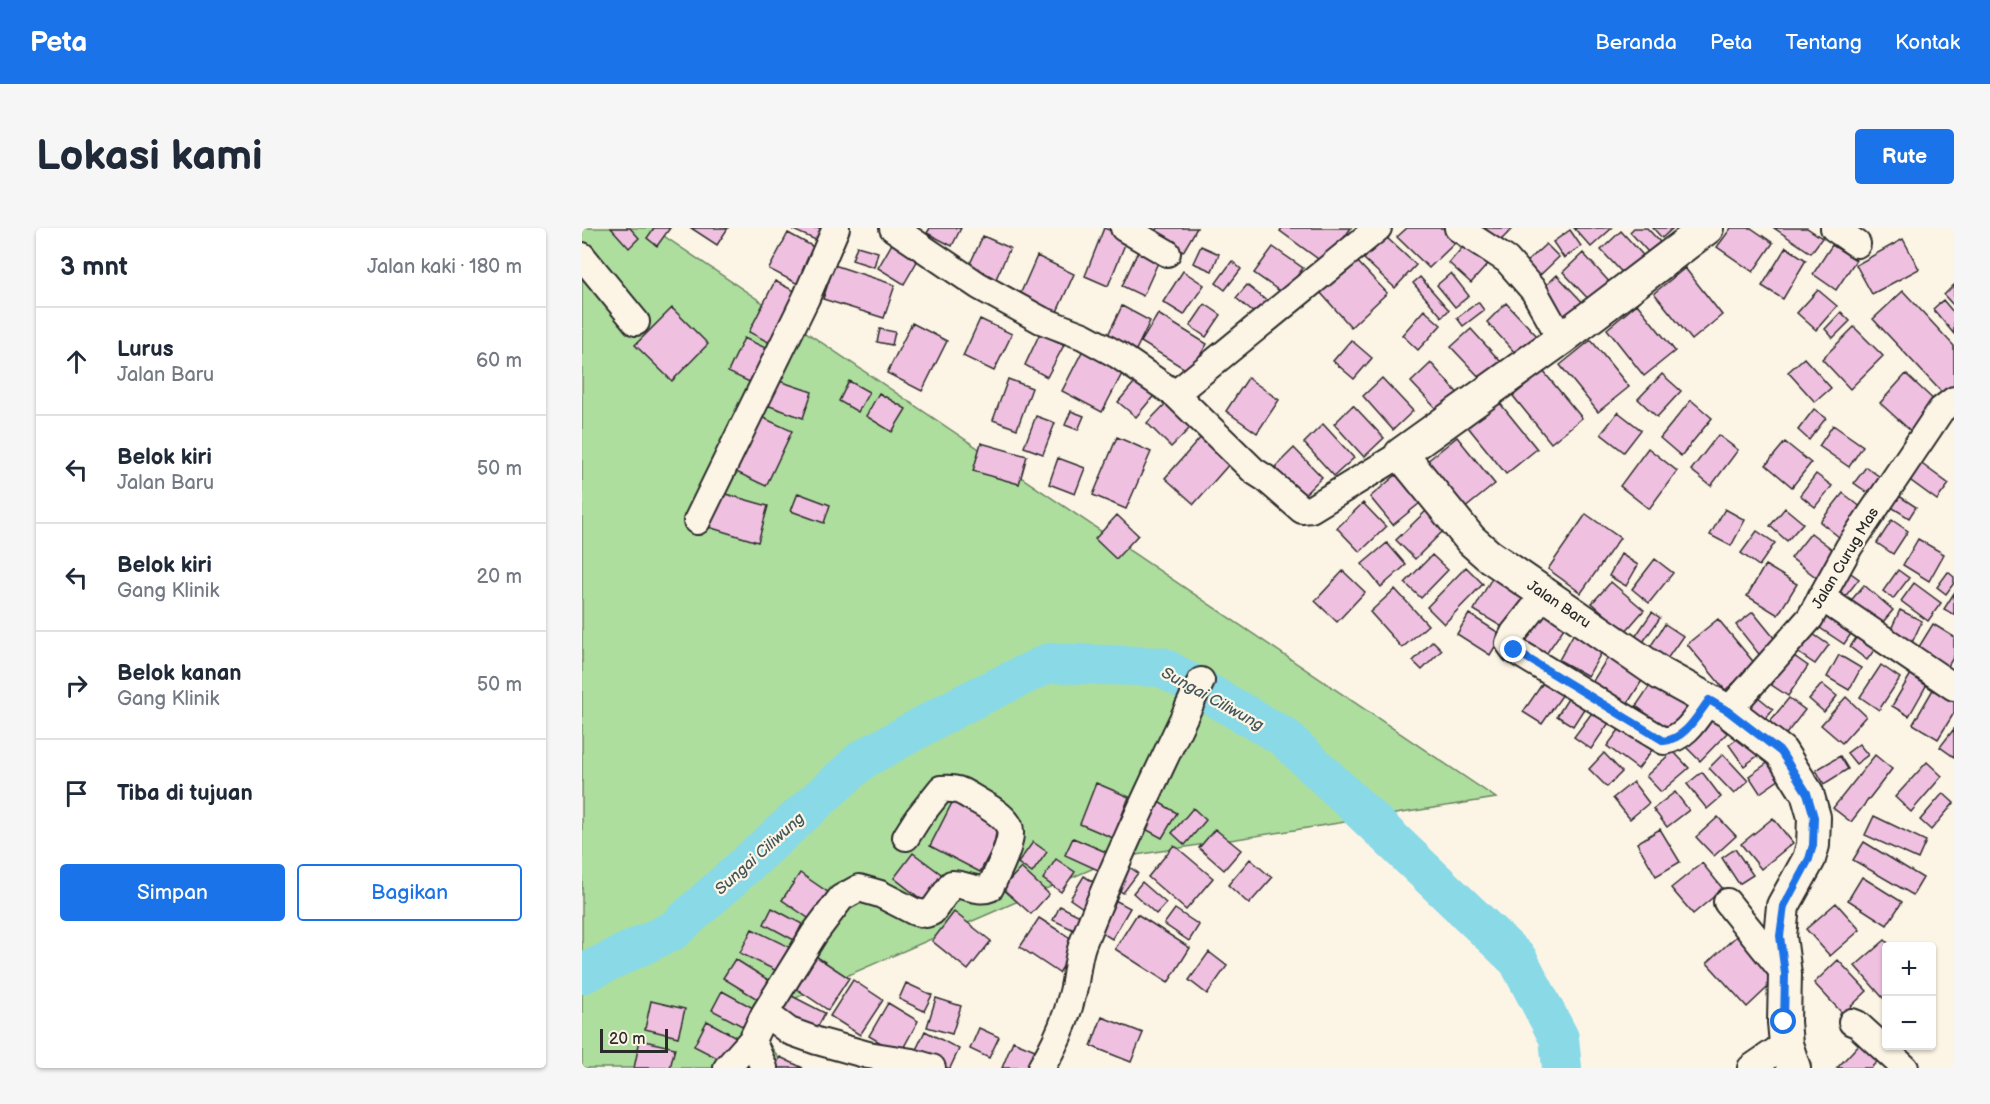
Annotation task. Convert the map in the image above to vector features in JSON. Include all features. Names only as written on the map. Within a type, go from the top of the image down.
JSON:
[{"type":"street","points":[[697,521],[806,298],[836,228]]},
{"type":"street","points":[[893,228],[979,286],[1041,320],[1083,336],[1118,355],[1175,394],[1254,471],[1302,510],[1311,509],[1401,454],[1561,339],[1707,228]]},
{"type":"street","points":[[1124,228],[1167,253]]},
{"type":"street","points":[[1175,394],[1378,228]]},
{"type":"street","points":[[1458,228],[1507,260],[1534,291],[1561,339]]},
{"type":"street","points":[[1834,228],[1857,244]]},
{"type":"street","points":[[582,256],[636,322]]},
{"type":"street","name":"Jalan Curug Mas","points":[[1545,594],[1514,633],[1509,643],[1514,650],[1664,741],[1675,739],[1718,706],[1810,618],[1849,547],[1941,410],[1954,400]]},
{"type":"street","name":"Jalan Baru","points":[[1401,454],[1471,540],[1488,555],[1661,674],[1718,706],[1781,752],[1807,793],[1814,817],[1813,845],[1809,859],[1784,906],[1780,936],[1785,974],[1784,1022],[1776,1059]]},
{"type":"street","points":[[1821,597],[1954,687]]},
{"type":"street","points":[[1041,1068],[1056,1041],[1073,995],[1082,947],[1138,814],[1200,681]]},
{"type":"street","points":[[727,1068],[752,1040],[765,1013],[814,934],[842,898],[859,888],[880,894],[915,912],[926,914],[932,912],[952,884],[984,890],[990,888],[1009,842],[1010,828],[1005,820],[987,806],[955,788],[941,789],[906,837]]},
{"type":"street","points":[[1727,902],[1785,974]]},
{"type":"street","points":[[765,1013],[789,1031],[817,1041],[868,1055],[912,1062],[932,1068]]},
{"type":"street","points":[[1852,1022],[1905,1068]]},
{"type":"street","points":[[752,1040],[764,1068]]},
{"type":"green space","points":[[582,228],[652,228],[1496,798],[1117,858],[752,1017],[785,1068],[582,1068]]},
{"type":"building","points":[[611,228],[630,228],[639,238],[629,248]]},
{"type":"building","points":[[654,228],[670,228],[657,246],[647,238]]},
{"type":"building","points":[[691,228],[728,228],[717,245]]},
{"type":"building","points":[[794,228],[834,228],[827,245],[793,230]]},
{"type":"building","points":[[930,228],[961,228],[952,246],[927,233]]},
{"type":"building","points":[[1104,228],[1128,237],[1108,286],[1085,276]]},
{"type":"building","points":[[1157,228],[1197,228],[1183,252],[1154,234]]},
{"type":"building","points":[[1282,228],[1351,228],[1325,264],[1280,231]]},
{"type":"building","points":[[1407,228],[1443,228],[1458,240],[1429,268],[1397,237]]},
{"type":"building","points":[[1483,228],[1513,228],[1498,243]]},
{"type":"building","points":[[1574,228],[1612,228],[1591,247]]},
{"type":"building","points":[[1634,228],[1647,228],[1660,242],[1648,252],[1630,232]]},
{"type":"building","points":[[1653,228],[1673,228],[1662,238]]},
{"type":"building","points":[[1731,228],[1751,228],[1773,243],[1753,272],[1717,247]]},
{"type":"building","points":[[1774,228],[1807,228],[1822,238],[1811,253]]},
{"type":"building","points":[[1570,230],[1581,246],[1564,258],[1553,242]]},
{"type":"building","points":[[1621,231],[1652,265],[1632,283],[1601,250]]},
{"type":"building","points":[[788,233],[823,252],[804,287],[769,269]]},
{"type":"building","points":[[983,236],[1010,248],[995,281],[968,268]]},
{"type":"building","points":[[1385,236],[1416,265],[1395,288],[1364,259]]},
{"type":"building","points":[[1903,239],[1919,269],[1872,294],[1856,265]]},
{"type":"building","points":[[893,242],[919,258],[904,284],[878,268]]},
{"type":"building","points":[[1466,243],[1488,264],[1471,283],[1449,263]]},
{"type":"building","points":[[1546,244],[1559,257],[1534,281],[1521,267]]},
{"type":"building","points":[[1832,245],[1856,260],[1836,290],[1813,274]]},
{"type":"building","points":[[857,246],[878,252],[874,267],[852,260]]},
{"type":"building","points":[[1201,246],[1219,254],[1212,271],[1193,263]]},
{"type":"building","points":[[1140,247],[1161,256],[1143,296],[1122,286]]},
{"type":"building","points":[[1273,247],[1303,268],[1284,294],[1254,273]]},
{"type":"building","points":[[1786,247],[1806,260],[1783,299],[1762,286]]},
{"type":"building","points":[[1583,253],[1613,286],[1594,305],[1563,272]]},
{"type":"building","points":[[1037,256],[1074,274],[1056,314],[1019,297]]},
{"type":"building","points":[[1355,259],[1387,293],[1351,327],[1320,292]]},
{"type":"building","points":[[1232,261],[1241,269],[1225,290],[1216,283]]},
{"type":"building","points":[[834,265],[895,285],[884,318],[823,299]]},
{"type":"building","points":[[1685,268],[1722,315],[1692,340],[1654,293]]},
{"type":"building","points":[[1183,271],[1204,285],[1184,315],[1163,302]]},
{"type":"building","points":[[1451,273],[1469,296],[1455,307],[1437,285]]},
{"type":"building","points":[[1557,275],[1588,308],[1569,326],[1538,293]]},
{"type":"building","points":[[1420,277],[1449,310],[1442,317],[1413,283]]},
{"type":"building","points":[[775,281],[800,294],[774,345],[749,332]]},
{"type":"building","points":[[1247,285],[1273,306],[1262,320],[1236,298]]},
{"type":"building","points":[[1954,285],[1954,306],[1944,295]]},
{"type":"building","points":[[1818,290],[1837,306],[1816,330],[1797,313]]},
{"type":"building","points":[[1903,291],[1954,346],[1954,394],[1948,399],[1873,319]]},
{"type":"building","points":[[1943,300],[1954,313],[1954,334],[1933,309]]},
{"type":"building","points":[[1478,302],[1484,310],[1463,326],[1457,318]]},
{"type":"building","points":[[1506,303],[1537,336],[1517,355],[1487,322]]},
{"type":"building","points":[[1205,304],[1221,315],[1206,337],[1190,326]]},
{"type":"building","points":[[1637,304],[1675,351],[1644,376],[1607,329]]},
{"type":"building","points":[[1122,306],[1150,321],[1134,354],[1106,339]]},
{"type":"building","points":[[672,308],[708,344],[672,381],[635,345]]},
{"type":"building","points":[[1424,310],[1441,325],[1418,350],[1402,335]]},
{"type":"building","points":[[1841,312],[1850,321],[1833,338],[1825,329]]},
{"type":"building","points":[[1158,314],[1207,344],[1190,372],[1141,342]]},
{"type":"building","points":[[980,319],[1012,334],[994,371],[963,356]]},
{"type":"building","points":[[912,323],[947,341],[922,391],[887,373]]},
{"type":"building","points":[[1854,327],[1883,356],[1850,389],[1822,359]]},
{"type":"building","points":[[880,329],[895,332],[892,345],[877,342]]},
{"type":"building","points":[[1471,329],[1501,362],[1482,380],[1451,347]]},
{"type":"building","points":[[1040,333],[1064,345],[1047,377],[1025,365]]},
{"type":"building","points":[[744,338],[770,350],[754,384],[728,372]]},
{"type":"building","points":[[1351,340],[1372,358],[1354,379],[1333,361]]},
{"type":"building","points":[[1591,340],[1629,387],[1598,412],[1560,365]]},
{"type":"building","points":[[1085,346],[1125,368],[1102,412],[1062,391]]},
{"type":"building","points":[[1804,358],[1831,388],[1815,402],[1788,372]]},
{"type":"building","points":[[1431,363],[1461,397],[1442,415],[1411,382]]},
{"type":"building","points":[[1543,371],[1582,418],[1551,443],[1513,396]]},
{"type":"building","points":[[1662,374],[1681,391],[1657,417],[1638,399]]},
{"type":"building","points":[[1906,374],[1938,404],[1913,433],[1880,403]]},
{"type":"building","points":[[1139,377],[1157,392],[1136,417],[1118,402]]},
{"type":"building","points":[[1248,378],[1279,400],[1257,433],[1226,411]]},
{"type":"building","points":[[1382,378],[1413,411],[1393,430],[1363,396]]},
{"type":"building","points":[[773,379],[812,392],[803,418],[764,404]]},
{"type":"building","points":[[1008,379],[1032,388],[1017,429],[993,420]]},
{"type":"building","points":[[849,381],[869,392],[858,412],[839,401]]},
{"type":"building","points":[[879,393],[906,409],[892,432],[866,416]]},
{"type":"building","points":[[1171,398],[1195,423],[1171,447],[1147,423]]},
{"type":"building","points":[[1691,400],[1712,418],[1681,456],[1660,438]]},
{"type":"building","points":[[1499,402],[1537,449],[1506,474],[1468,427]]},
{"type":"building","points":[[1353,405],[1384,438],[1364,457],[1334,424]]},
{"type":"building","points":[[1814,409],[1826,418],[1809,440],[1798,430]]},
{"type":"building","points":[[1071,411],[1084,416],[1078,430],[1065,425]]},
{"type":"building","points":[[1618,412],[1641,430],[1624,452],[1601,434]]},
{"type":"building","points":[[757,415],[792,431],[766,486],[732,470]]},
{"type":"building","points":[[1036,416],[1055,423],[1043,454],[1024,447]]},
{"type":"building","points":[[1323,424],[1354,458],[1334,476],[1304,443]]},
{"type":"building","points":[[1833,425],[1863,446],[1849,467],[1819,446]]},
{"type":"building","points":[[1718,435],[1738,450],[1711,486],[1691,470]]},
{"type":"building","points":[[1202,436],[1231,462],[1194,504],[1165,478]]},
{"type":"building","points":[[1117,437],[1151,452],[1126,509],[1093,495]]},
{"type":"building","points":[[1457,437],[1495,484],[1464,509],[1426,462]]},
{"type":"building","points":[[1785,442],[1811,463],[1792,487],[1766,465]]},
{"type":"building","points":[[981,443],[1027,456],[1019,484],[973,471]]},
{"type":"building","points":[[1294,448],[1322,477],[1301,498],[1273,469]]},
{"type":"building","points":[[1648,448],[1677,471],[1649,509],[1620,486]]},
{"type":"building","points":[[1058,458],[1085,468],[1075,494],[1049,484]]},
{"type":"building","points":[[1919,462],[1949,484],[1937,500],[1907,478]]},
{"type":"building","points":[[1866,467],[1880,477],[1868,493],[1854,483]]},
{"type":"building","points":[[1816,474],[1832,486],[1815,507],[1800,495]]},
{"type":"building","points":[[1396,475],[1420,503],[1393,525],[1370,497]]},
{"type":"building","points":[[715,491],[768,506],[758,542],[705,526]]},
{"type":"building","points":[[798,493],[830,505],[824,523],[791,511]]},
{"type":"building","points":[[1843,493],[1862,508],[1839,537],[1820,522]]},
{"type":"building","points":[[1896,494],[1916,507],[1909,518],[1888,505]]},
{"type":"building","points":[[1363,503],[1386,527],[1360,552],[1337,528]]},
{"type":"building","points":[[1785,508],[1803,523],[1787,541],[1770,526]]},
{"type":"building","points":[[1428,509],[1446,528],[1415,559],[1396,540]]},
{"type":"building","points":[[1725,509],[1745,520],[1731,546],[1710,535]]},
{"type":"building","points":[[1586,514],[1620,538],[1581,593],[1548,569]]},
{"type":"building","points":[[1117,515],[1138,535],[1116,559],[1095,539]]},
{"type":"building","points":[[1892,520],[1908,531],[1893,554],[1877,543]]},
{"type":"building","points":[[1757,531],[1775,543],[1759,566],[1741,553]]},
{"type":"building","points":[[1811,533],[1837,553],[1817,578],[1791,558]]},
{"type":"building","points":[[1918,539],[1944,554],[1929,581],[1903,565]]},
{"type":"building","points":[[1387,543],[1406,565],[1381,587],[1362,564]]},
{"type":"building","points":[[1621,554],[1638,565],[1626,586],[1609,576]]},
{"type":"building","points":[[1432,555],[1448,570],[1421,598],[1405,583]]},
{"type":"building","points":[[1655,559],[1673,573],[1649,603],[1632,589]]},
{"type":"building","points":[[1765,565],[1797,584],[1778,615],[1747,596]]},
{"type":"building","points":[[1466,567],[1483,584],[1444,624],[1427,607]]},
{"type":"building","points":[[1898,570],[1909,578],[1893,599],[1883,591]]},
{"type":"building","points":[[1343,571],[1365,592],[1337,622],[1315,601]]},
{"type":"building","points":[[1848,571],[1859,579],[1844,598],[1833,590]]},
{"type":"building","points":[[1948,572],[1954,577],[1954,583],[1946,594],[1937,587]]},
{"type":"building","points":[[1493,576],[1527,596],[1507,630],[1474,610]]},
{"type":"building","points":[[1611,582],[1644,610],[1625,632],[1592,603]]},
{"type":"building","points":[[1914,583],[1941,603],[1928,621],[1901,601]]},
{"type":"building","points":[[1864,585],[1893,610],[1878,628],[1849,603]]},
{"type":"building","points":[[1395,589],[1428,625],[1402,648],[1370,612]]},
{"type":"building","points":[[1954,593],[1954,615],[1944,609]]},
{"type":"building","points":[[1547,601],[1571,618],[1542,660],[1517,643]]},
{"type":"building","points":[[1826,605],[1857,625],[1844,644],[1814,624]]},
{"type":"building","points":[[1900,610],[1922,621],[1909,649],[1887,638]]},
{"type":"building","points":[[1652,612],[1660,618],[1643,642],[1635,637]]},
{"type":"building","points":[[1753,612],[1779,644],[1762,658],[1736,625]]},
{"type":"building","points":[[1469,614],[1502,635],[1490,655],[1457,634]]},
{"type":"building","points":[[1718,619],[1756,665],[1725,690],[1687,644]]},
{"type":"building","points":[[1579,624],[1608,641],[1588,676],[1559,660]]},
{"type":"building","points":[[1665,624],[1683,636],[1667,659],[1650,647]]},
{"type":"building","points":[[1933,624],[1954,637],[1954,656],[1947,668],[1917,650]]},
{"type":"building","points":[[1862,629],[1880,642],[1867,660],[1850,647]]},
{"type":"building","points":[[1807,630],[1829,645],[1815,664],[1794,650]]},
{"type":"building","points":[[1433,641],[1442,650],[1422,670],[1413,661]]},
{"type":"building","points":[[1613,649],[1648,671],[1626,706],[1591,684]]},
{"type":"building","points":[[1784,649],[1808,666],[1788,696],[1764,680]]},
{"type":"building","points":[[1839,655],[1861,668],[1849,690],[1827,677]]},
{"type":"building","points":[[1881,665],[1900,678],[1879,710],[1860,697]]},
{"type":"building","points":[[1915,667],[1931,677],[1909,716],[1892,706]]},
{"type":"building","points":[[1549,674],[1568,687],[1542,724],[1523,712]]},
{"type":"building","points":[[1655,678],[1692,705],[1673,733],[1636,706]]},
{"type":"building","points":[[1822,684],[1837,696],[1824,712],[1809,699]]},
{"type":"building","points":[[1935,686],[1954,697],[1954,713],[1938,739],[1913,724]]},
{"type":"building","points":[[1752,692],[1773,709],[1758,727],[1737,710]]},
{"type":"building","points":[[1571,694],[1587,704],[1573,726],[1557,716]]},
{"type":"building","points":[[1846,697],[1866,716],[1842,743],[1821,725]]},
{"type":"building","points":[[1789,698],[1805,710],[1783,738],[1767,725]]},
{"type":"building","points":[[1597,706],[1613,717],[1591,749],[1574,737]]},
{"type":"building","points":[[1711,718],[1727,733],[1700,761],[1684,745]]},
{"type":"building","points":[[1624,723],[1655,746],[1638,769],[1607,746]]},
{"type":"building","points":[[1954,729],[1954,757],[1940,747]]},
{"type":"building","points":[[1745,733],[1760,754],[1744,766],[1729,745]]},
{"type":"building","points":[[1859,744],[1868,755],[1856,764],[1847,753]]},
{"type":"building","points":[[1673,751],[1689,768],[1661,792],[1646,776]]},
{"type":"building","points":[[1604,753],[1622,772],[1607,787],[1589,769]]},
{"type":"building","points":[[1723,754],[1748,781],[1734,794],[1709,768]]},
{"type":"building","points":[[1875,755],[1892,769],[1851,822],[1833,808]]},
{"type":"building","points":[[1840,756],[1848,769],[1824,784],[1816,770]]},
{"type":"building","points":[[1769,762],[1780,779],[1760,793],[1749,776]]},
{"type":"building","points":[[1927,762],[1942,776],[1911,812],[1895,797]]},
{"type":"building","points":[[1702,772],[1721,797],[1707,809],[1687,784]]},
{"type":"building","points":[[1633,782],[1649,803],[1630,819],[1613,798]]},
{"type":"building","points":[[1096,783],[1129,797],[1113,838],[1080,824]]},
{"type":"building","points":[[1675,792],[1689,810],[1667,827],[1653,809]]},
{"type":"building","points":[[1943,793],[1954,803],[1931,830],[1920,820]]},
{"type":"building","points":[[1155,800],[1177,813],[1162,838],[1140,826]]},
{"type":"building","points":[[953,801],[1003,828],[980,872],[930,846]]},
{"type":"building","points":[[1193,808],[1206,820],[1185,845],[1172,833]]},
{"type":"building","points":[[1874,816],[1926,841],[1918,859],[1865,835]]},
{"type":"building","points":[[1718,817],[1736,836],[1714,856],[1696,837]]},
{"type":"building","points":[[1773,818],[1793,843],[1761,869],[1741,844]]},
{"type":"building","points":[[1215,829],[1241,850],[1224,870],[1199,848]]},
{"type":"building","points":[[1660,829],[1680,862],[1656,876],[1637,843]]},
{"type":"building","points":[[1073,838],[1106,852],[1098,870],[1065,855]]},
{"type":"building","points":[[1033,842],[1047,852],[1032,873],[1018,863]]},
{"type":"building","points":[[1864,842],[1923,878],[1913,895],[1853,860]]},
{"type":"building","points":[[1174,845],[1213,878],[1186,910],[1148,877]]},
{"type":"building","points":[[1735,849],[1753,875],[1739,884],[1722,858]]},
{"type":"building","points":[[913,853],[945,877],[926,903],[894,878]]},
{"type":"building","points":[[1056,859],[1075,872],[1061,892],[1043,879]]},
{"type":"building","points":[[1250,859],[1272,878],[1249,904],[1228,885]]},
{"type":"building","points":[[1702,863],[1723,889],[1693,914],[1671,888]]},
{"type":"building","points":[[1125,864],[1138,873],[1123,893],[1111,884]]},
{"type":"building","points":[[1021,868],[1049,894],[1031,914],[1002,888]]},
{"type":"building","points":[[800,873],[832,895],[814,922],[782,900]]},
{"type":"building","points":[[1084,876],[1101,887],[1086,910],[1070,899]]},
{"type":"building","points":[[1862,877],[1902,902],[1887,925],[1848,900]]},
{"type":"building","points":[[1142,882],[1166,903],[1156,914],[1133,893]]},
{"type":"building","points":[[1111,898],[1130,908],[1112,939],[1094,928]]},
{"type":"building","points":[[1836,903],[1860,930],[1830,956],[1806,929]]},
{"type":"building","points":[[1060,906],[1082,917],[1076,931],[1053,920]]},
{"type":"building","points":[[772,908],[802,924],[794,940],[764,924]]},
{"type":"building","points":[[1175,909],[1199,925],[1189,941],[1164,924]]},
{"type":"building","points":[[954,912],[991,941],[968,970],[932,941]]},
{"type":"building","points":[[1137,914],[1190,948],[1168,983],[1115,949]]},
{"type":"building","points":[[1039,918],[1078,943],[1059,973],[1020,947]]},
{"type":"building","points":[[752,929],[789,947],[777,971],[740,953]]},
{"type":"building","points":[[1743,930],[1782,974],[1747,1007],[1707,963]]},
{"type":"building","points":[[1882,943],[1882,997],[1855,966]]},
{"type":"building","points":[[808,951],[849,978],[828,1010],[788,983]]},
{"type":"building","points":[[1209,952],[1227,966],[1207,994],[1189,980]]},
{"type":"building","points":[[735,959],[770,981],[759,1000],[723,978]]},
{"type":"building","points":[[1838,960],[1867,991],[1843,1014],[1814,983]]},
{"type":"building","points":[[853,980],[883,1000],[860,1035],[830,1016]]},
{"type":"building","points":[[906,983],[932,995],[924,1011],[899,999]]},
{"type":"building","points":[[722,991],[755,1009],[746,1028],[712,1010]]},
{"type":"building","points":[[788,994],[825,1013],[816,1030],[780,1011]]},
{"type":"building","points":[[936,998],[961,1006],[952,1034],[927,1027]]},
{"type":"building","points":[[651,1001],[685,1009],[678,1037],[645,1029]]},
{"type":"building","points":[[888,1003],[918,1021],[900,1054],[869,1036]]},
{"type":"building","points":[[1102,1017],[1143,1033],[1131,1062],[1091,1046]]},
{"type":"building","points":[[707,1021],[738,1038],[725,1062],[694,1046]]},
{"type":"building","points":[[979,1028],[999,1037],[989,1058],[970,1049]]},
{"type":"building","points":[[925,1031],[959,1049],[950,1068],[942,1068],[914,1054]]},
{"type":"building","points":[[1866,1037],[1884,1054],[1871,1068],[1837,1068]]},
{"type":"building","points":[[640,1040],[675,1048],[670,1068],[634,1068]]},
{"type":"building","points":[[1013,1041],[1040,1052],[1034,1068],[1002,1068]]},
{"type":"building","points":[[780,1057],[803,1068],[775,1068]]},
{"type":"waterway","name":"Sungai Ciliwung","points":[[582,974],[674,930],[863,759],[963,704],[1049,663],[1162,667],[1284,737],[1518,960],[1559,1038],[1562,1068]]},
{"type":"route","points":[[1514,650],[1664,741],[1675,739],[1685,732],[1709,700],[1728,711],[1781,752],[1807,793],[1814,817],[1813,845],[1809,859],[1784,906],[1780,936],[1785,974],[1784,1022]]}]
